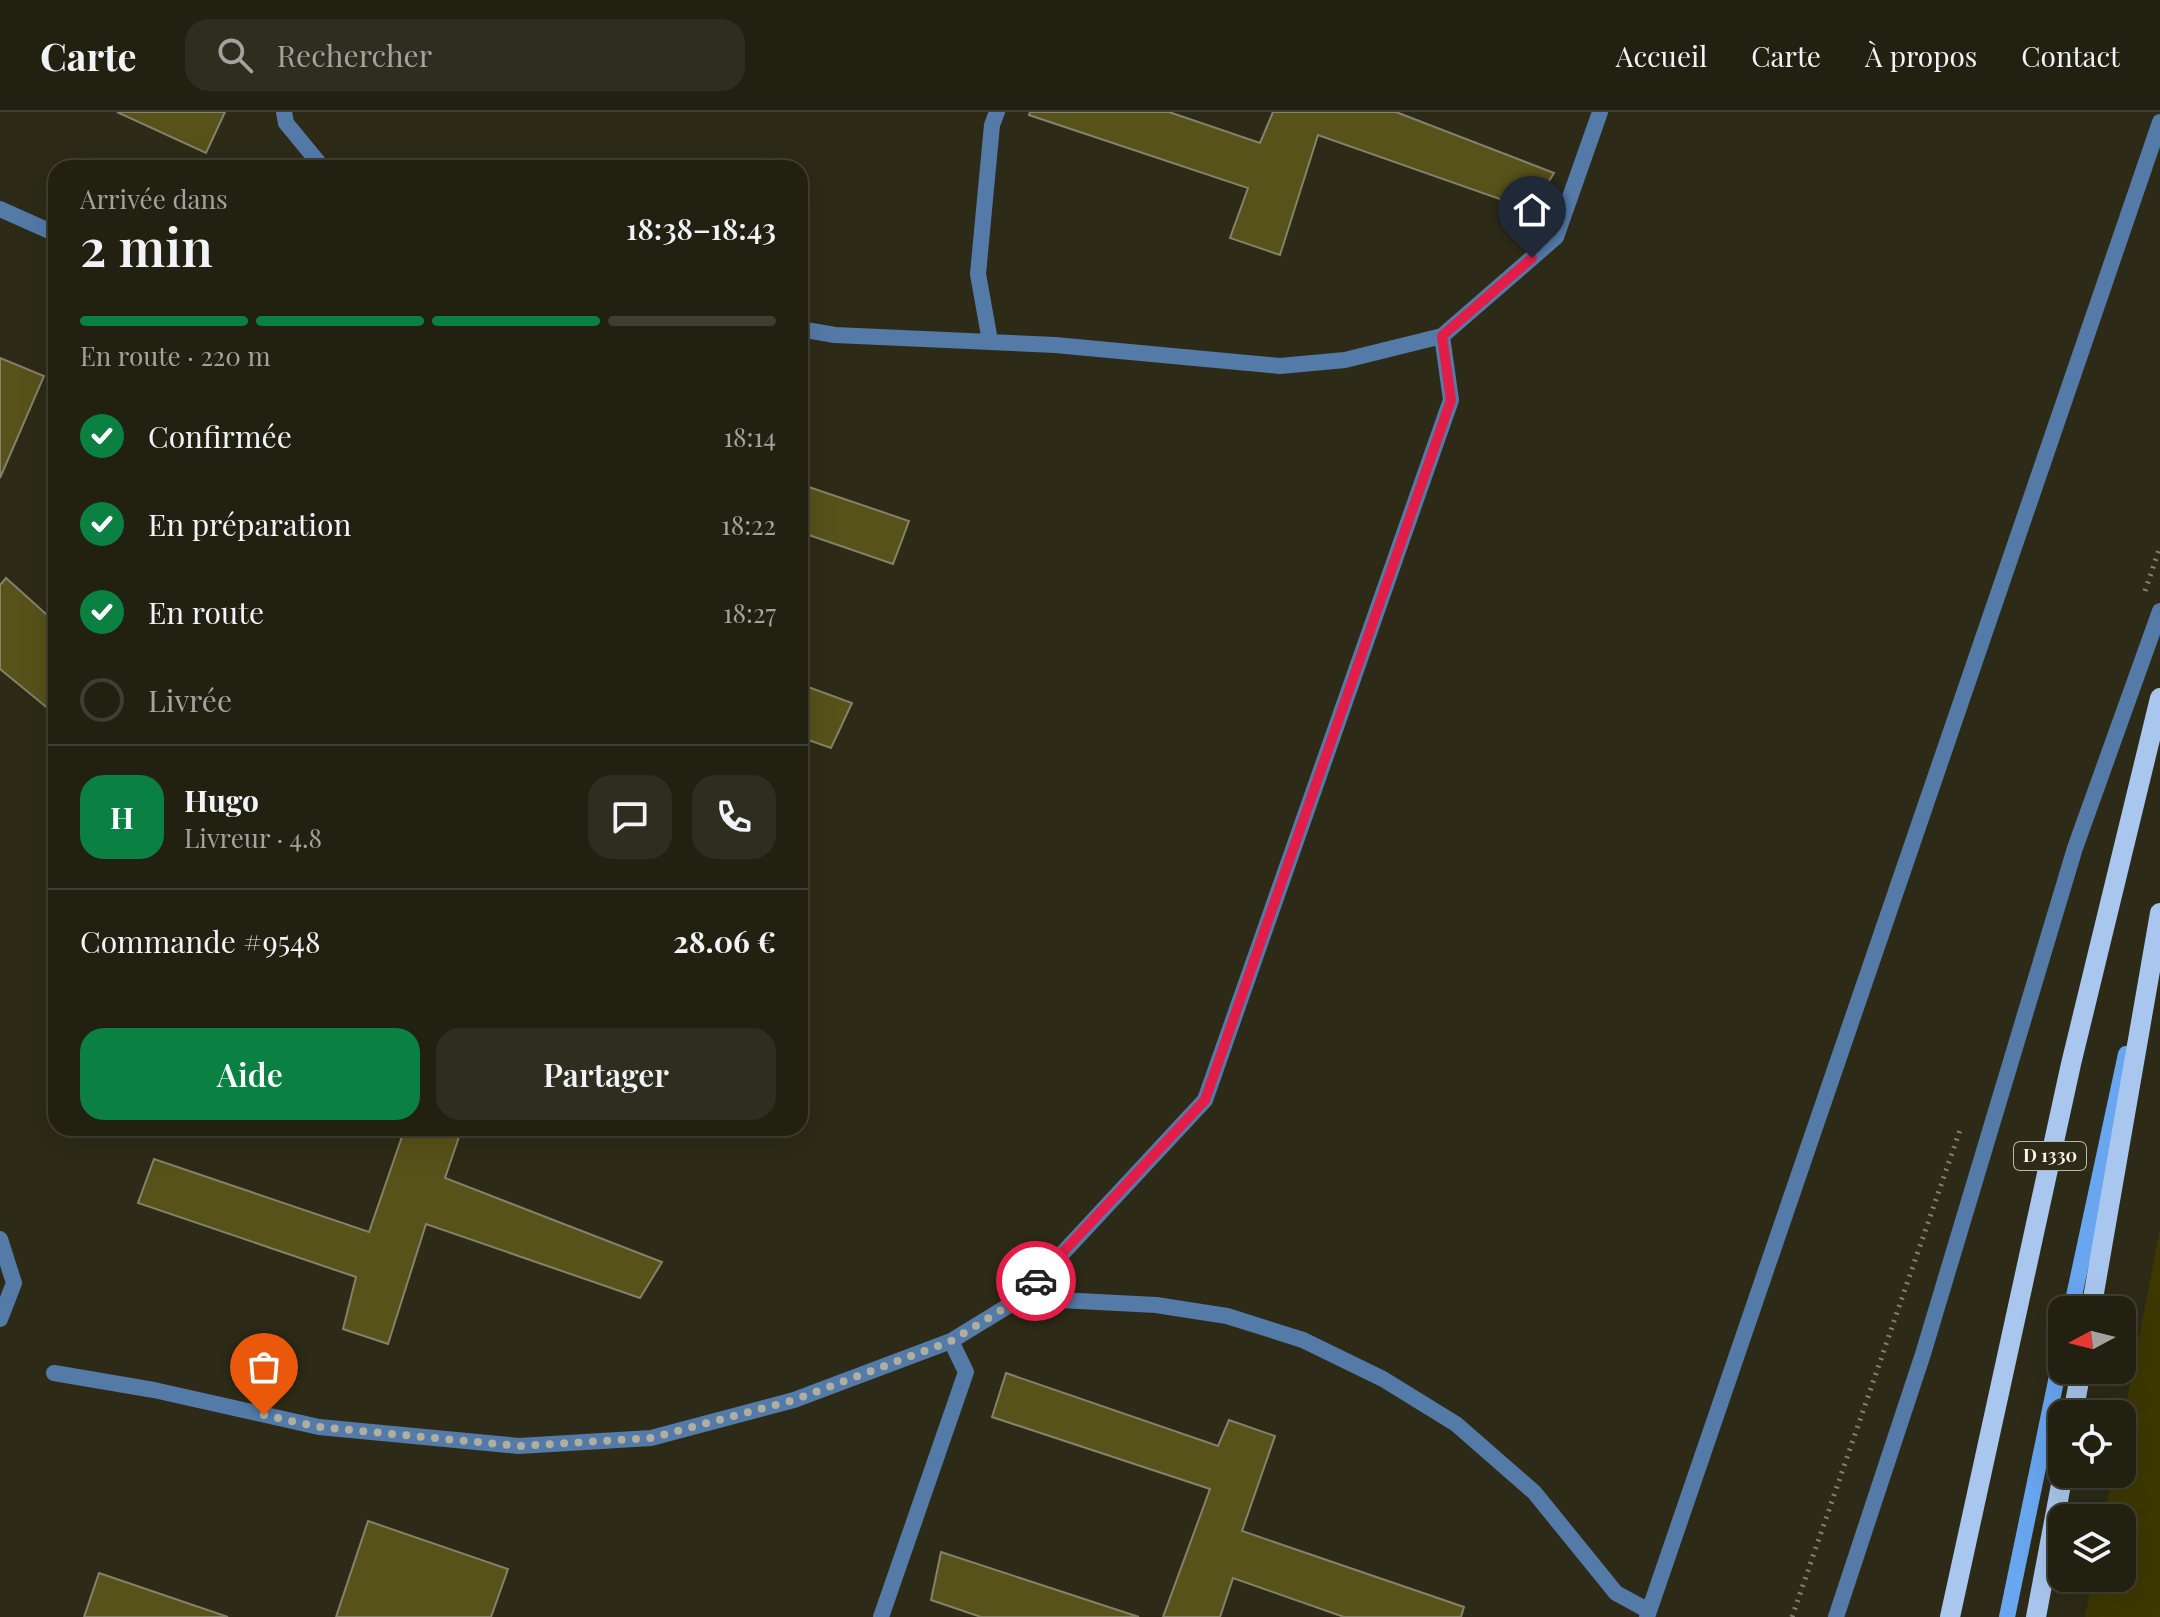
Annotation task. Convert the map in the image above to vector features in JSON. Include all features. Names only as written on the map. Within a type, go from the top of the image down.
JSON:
[{"type":"main road","name":"D 1330","points":[[1950,1617],[2064,1094],[2160,698]]},
{"type":"main road","name":"D 1330","points":[[2093,1296],[2159,916]]},
{"type":"main road","points":[[2074,1296],[2159,916]]},
{"type":"main road","points":[[2007,1617],[2055,1384]]},
{"type":"main road","points":[[2036,1617],[2060,1488]]},
{"type":"street","points":[[284,112],[286,123],[316,160]]},
{"type":"street","points":[[990,341],[978,274],[992,125],[997,112]]},
{"type":"street","points":[[808,330],[835,335],[990,341],[1280,366],[1345,360],[1442,336],[1556,237],[1600,112]]},
{"type":"street","points":[[1021,1298],[1156,1305],[1227,1316],[1303,1340],[1369,1372],[1456,1424],[1534,1492],[1616,1593],[1648,1614],[2160,122]]},
{"type":"street","points":[[0,209],[48,230]]},
{"type":"street","points":[[54,1373],[154,1390],[319,1427],[519,1446],[651,1438],[794,1400],[951,1341],[1021,1298],[1205,1100],[1451,400],[1442,336]]},
{"type":"street","points":[[1836,1617],[1923,1354],[2075,848],[2160,611]]},
{"type":"street","points":[[0,1239],[14,1283],[0,1319]]},
{"type":"street","points":[[881,1617],[966,1372],[951,1341]]},
{"type":"shaded area","points":[[2160,1229],[2160,1617],[2085,1617],[2090,1592],[2136,1592],[2136,1504],[2107,1504],[2110,1488],[2136,1488],[2136,1400],[2127,1400],[2130,1384],[2136,1384],[2136,1353]]},
{"type":"building","points":[[117,112],[225,112],[206,153]]},
{"type":"building","points":[[1030,112],[1169,112],[1260,143],[1273,112],[1396,112],[1554,173],[1531,210],[1318,135],[1280,255],[1230,238],[1248,188],[1029,115]]},
{"type":"building","points":[[0,358],[44,376],[0,478]]},
{"type":"building","points":[[808,487],[909,521],[893,564],[808,535]]},
{"type":"building","points":[[6,578],[48,616],[48,708],[0,669],[0,585]]},
{"type":"building","points":[[808,687],[852,703],[831,748],[808,740]]},
{"type":"building","points":[[402,1136],[459,1136],[445,1178],[662,1262],[640,1298],[426,1224],[388,1344],[343,1329],[356,1277],[138,1203],[154,1159],[369,1232]]},
{"type":"building","points":[[1006,1373],[1218,1446],[1229,1420],[1275,1436],[1242,1531],[1464,1607],[1461,1617],[1344,1617],[1233,1578],[1220,1617],[1163,1617],[1210,1489],[992,1417]]},
{"type":"building","points":[[368,1521],[508,1569],[491,1617],[336,1617]]},
{"type":"building","points":[[941,1552],[1139,1617],[981,1617],[931,1600]]},
{"type":"building","points":[[99,1573],[228,1617],[84,1617]]},
{"type":"way so far","points":[[264,1415],[319,1427],[519,1446],[651,1438],[794,1400],[951,1341],[1021,1298],[1036,1281]]},
{"type":"route","points":[[1036,1281],[1205,1100],[1451,400],[1442,336],[1532,258]]}]
